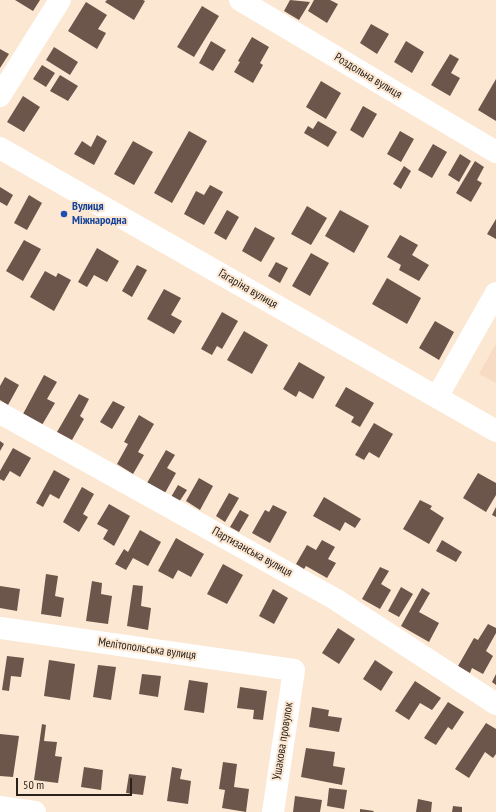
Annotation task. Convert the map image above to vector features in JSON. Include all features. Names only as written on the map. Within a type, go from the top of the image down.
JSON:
[{"type":"street","points":[[0,96],[60,0]]},
{"type":"street","name":"Роздольна вулиця","points":[[240,0],[496,152]]},
{"type":"street","name":"Гагаріна вулиця","points":[[0,148],[496,431]]},
{"type":"street","points":[[437,397],[496,293]]},
{"type":"street","name":"Партизанська вулиця","points":[[0,413],[335,599],[496,704]]},
{"type":"street","name":"Мелітопольська вулиця","points":[[0,628],[294,670]]},
{"type":"street","name":"Ушакова провулок","points":[[272,812],[294,670]]},
{"type":"street","points":[[0,807],[35,812]]},
{"type":"shaded area","points":[[496,344],[496,383],[479,374]]},
{"type":"building","points":[[15,0],[40,0],[33,11]]},
{"type":"building","points":[[107,0],[145,1],[134,20],[105,2]]},
{"type":"building","points":[[290,0],[310,2],[299,20],[284,11]]},
{"type":"building","points":[[314,0],[330,0],[338,4],[327,23],[308,11]]},
{"type":"building","points":[[86,2],[107,15],[98,29],[106,33],[97,49],[68,31]]},
{"type":"building","points":[[202,6],[219,16],[194,57],[177,47]]},
{"type":"building","points":[[371,24],[389,34],[377,54],[360,43]]},
{"type":"building","points":[[252,37],[269,47],[260,63],[263,65],[253,83],[234,72],[240,62],[238,61]]},
{"type":"building","points":[[211,41],[226,50],[213,71],[199,63]]},
{"type":"building","points":[[406,41],[424,52],[412,73],[394,62]]},
{"type":"building","points":[[54,47],[78,62],[70,75],[46,60]]},
{"type":"building","points":[[0,49],[9,54],[0,68]]},
{"type":"building","points":[[450,54],[459,59],[451,73],[460,78],[450,96],[431,85]]},
{"type":"building","points":[[42,65],[55,73],[46,87],[33,79]]},
{"type":"building","points":[[60,75],[78,86],[68,101],[50,91]]},
{"type":"building","points":[[496,79],[496,121],[478,110]]},
{"type":"building","points":[[321,81],[341,93],[326,119],[306,107]]},
{"type":"building","points":[[23,96],[40,107],[24,132],[7,122]]},
{"type":"building","points":[[363,106],[377,114],[363,138],[350,130]]},
{"type":"building","points":[[318,121],[337,132],[328,147],[304,133],[308,126],[313,129]]},
{"type":"building","points":[[189,131],[207,141],[172,203],[154,193]]},
{"type":"building","points":[[400,131],[414,139],[401,162],[387,154]]},
{"type":"building","points":[[97,135],[107,141],[94,165],[74,154],[82,141],[91,147]]},
{"type":"building","points":[[133,141],[153,152],[134,185],[114,174]]},
{"type":"building","points":[[433,144],[447,152],[432,178],[418,170]]},
{"type":"building","points":[[460,154],[471,161],[459,182],[448,175]]},
{"type":"building","points":[[475,161],[484,167],[477,180],[482,183],[471,202],[456,193]]},
{"type":"building","points":[[404,166],[411,171],[401,189],[393,184]]},
{"type":"building","points":[[210,185],[223,192],[204,225],[184,214],[196,191],[204,195]]},
{"type":"building","points":[[0,187],[13,195],[7,206],[0,202]]},
{"type":"building","points":[[29,195],[42,203],[27,230],[14,223]]},
{"type":"building","points":[[307,206],[327,218],[311,245],[291,234]]},
{"type":"building","points":[[227,210],[239,217],[226,240],[214,233]]},
{"type":"building","points":[[340,210],[369,226],[354,253],[325,236]]},
{"type":"building","points":[[496,219],[496,239],[487,234]]},
{"type":"building","points":[[255,227],[275,238],[261,262],[242,251]]},
{"type":"building","points":[[400,235],[418,245],[412,255],[429,265],[419,281],[399,270],[401,265],[387,257]]},
{"type":"building","points":[[24,240],[41,249],[23,281],[6,271]]},
{"type":"building","points":[[97,248],[119,261],[107,282],[94,275],[87,287],[78,282]]},
{"type":"building","points":[[311,253],[329,263],[310,296],[292,286]]},
{"type":"building","points":[[276,262],[288,268],[280,283],[268,276]]},
{"type":"building","points":[[137,265],[147,270],[132,297],[122,291]]},
{"type":"building","points":[[45,271],[56,277],[58,273],[71,280],[54,311],[30,297]]},
{"type":"building","points":[[387,278],[421,298],[407,324],[372,304]]},
{"type":"building","points":[[164,289],[181,298],[171,315],[182,321],[174,334],[147,319]]},
{"type":"building","points":[[222,312],[238,321],[222,349],[217,346],[212,355],[201,349]]},
{"type":"building","points":[[435,321],[454,332],[439,360],[419,348]]},
{"type":"building","points":[[244,331],[268,345],[252,374],[227,360]]},
{"type":"building","points":[[299,362],[325,377],[313,399],[299,391],[296,397],[283,389]]},
{"type":"building","points":[[44,375],[57,382],[47,399],[55,403],[42,425],[23,414]]},
{"type":"building","points":[[5,377],[19,385],[8,405],[0,400],[0,386]]},
{"type":"building","points":[[346,387],[374,403],[360,427],[351,422],[354,417],[335,406]]},
{"type":"building","points":[[79,394],[89,399],[80,416],[84,419],[72,440],[57,432]]},
{"type":"building","points":[[113,401],[125,407],[112,429],[100,422]]},
{"type":"building","points":[[139,415],[154,424],[138,452],[144,455],[133,474],[117,464],[128,444],[124,442]]},
{"type":"building","points":[[374,423],[393,434],[379,458],[369,452],[364,460],[355,455]]},
{"type":"building","points":[[0,441],[4,444],[0,451]]},
{"type":"building","points":[[13,448],[31,458],[20,477],[10,471],[4,481],[0,479],[0,471]]},
{"type":"building","points":[[166,450],[175,455],[167,468],[176,473],[165,493],[147,483]]},
{"type":"building","points":[[54,470],[70,479],[59,499],[50,494],[43,507],[36,503]]},
{"type":"building","points":[[478,473],[496,483],[496,495],[486,512],[463,498]]},
{"type":"building","points":[[199,478],[213,486],[200,510],[186,501]]},
{"type":"building","points":[[178,485],[187,490],[179,502],[171,497]]},
{"type":"building","points":[[82,487],[94,494],[83,514],[88,517],[79,532],[63,522]]},
{"type":"building","points":[[229,493],[239,498],[225,522],[216,516]]},
{"type":"building","points":[[324,497],[361,519],[355,528],[345,522],[340,531],[313,516]]},
{"type":"building","points":[[420,500],[432,506],[430,509],[444,518],[429,544],[403,529]]},
{"type":"building","points":[[109,504],[130,516],[114,546],[103,539],[108,530],[97,524]]},
{"type":"building","points":[[273,505],[287,512],[270,543],[252,533],[265,510],[269,512]]},
{"type":"building","points":[[496,507],[496,517],[492,515]]},
{"type":"building","points":[[240,510],[249,515],[239,532],[230,527]]},
{"type":"building","points":[[140,530],[161,542],[148,566],[133,558],[126,570],[115,564],[124,549],[128,552]]},
{"type":"building","points":[[176,538],[204,554],[191,577],[178,570],[173,579],[158,571]]},
{"type":"building","points":[[322,540],[335,547],[328,559],[336,563],[327,578],[306,566],[304,569],[296,564],[307,545],[316,550]]},
{"type":"building","points":[[442,540],[462,552],[456,562],[436,551]]},
{"type":"building","points":[[223,564],[243,575],[227,604],[207,594]]},
{"type":"building","points":[[380,567],[389,571],[381,584],[391,590],[380,609],[362,599]]},
{"type":"building","points":[[46,574],[58,576],[55,596],[64,598],[61,617],[41,614]]},
{"type":"building","points":[[92,581],[102,583],[101,594],[112,596],[108,624],[86,621]]},
{"type":"building","points":[[133,585],[143,586],[141,606],[151,608],[148,630],[127,626]]},
{"type":"building","points":[[0,586],[20,589],[17,611],[0,608]]},
{"type":"building","points":[[401,587],[413,594],[399,617],[388,611]]},
{"type":"building","points":[[422,588],[430,593],[419,612],[439,623],[429,642],[401,626]]},
{"type":"building","points":[[273,589],[288,598],[274,624],[259,616]]},
{"type":"building","points":[[488,624],[496,628],[496,633],[486,651],[493,656],[483,674],[472,668],[470,673],[458,666],[474,638],[478,640]]},
{"type":"building","points":[[338,628],[355,639],[339,664],[322,653]]},
{"type":"building","points":[[7,656],[24,658],[21,677],[11,676],[9,691],[2,690]]},
{"type":"building","points":[[49,660],[75,664],[70,700],[44,696]]},
{"type":"building","points":[[375,660],[393,672],[381,691],[363,679]]},
{"type":"building","points":[[98,665],[116,667],[111,700],[93,697]]},
{"type":"building","points":[[142,674],[161,676],[158,697],[139,694]]},
{"type":"building","points":[[496,674],[496,685],[492,682]]},
{"type":"building","points":[[189,680],[208,683],[204,713],[184,710]]},
{"type":"building","points":[[415,681],[441,698],[432,710],[420,703],[409,720],[395,711]]},
{"type":"building","points":[[240,687],[267,691],[263,720],[253,719],[254,710],[237,708]]},
{"type":"building","points":[[448,702],[464,712],[452,730],[448,727],[436,745],[424,738]]},
{"type":"building","points":[[312,707],[329,710],[328,716],[342,718],[339,732],[309,727]]},
{"type":"building","points":[[486,723],[496,729],[496,754],[493,758],[485,752],[469,778],[455,769]]},
{"type":"building","points":[[42,724],[46,725],[44,741],[57,742],[55,756],[62,757],[58,783],[34,780]]},
{"type":"building","points":[[0,734],[19,736],[13,777],[0,776]]},
{"type":"building","points":[[306,748],[335,752],[333,766],[345,768],[342,785],[301,777]]},
{"type":"building","points":[[223,762],[237,764],[234,787],[249,789],[246,812],[222,808],[225,790],[219,789]]},
{"type":"building","points":[[84,767],[103,770],[101,790],[81,787]]},
{"type":"building","points":[[172,767],[182,769],[180,779],[191,781],[188,804],[167,801]]},
{"type":"building","points":[[129,774],[146,776],[143,795],[126,793]]},
{"type":"building","points":[[329,788],[347,790],[344,809],[327,806]]},
{"type":"building","points":[[295,796],[322,800],[320,812],[293,812]]},
{"type":"building","points":[[418,799],[432,802],[431,812],[416,812]]},
{"type":"building","points":[[453,806],[462,807],[462,812],[452,812]]},
{"type":"building","points":[[360,809],[374,811],[360,812]]},
{"type":"place","name":"Вулиця Міжнародна","points":[[64,214]]}]
